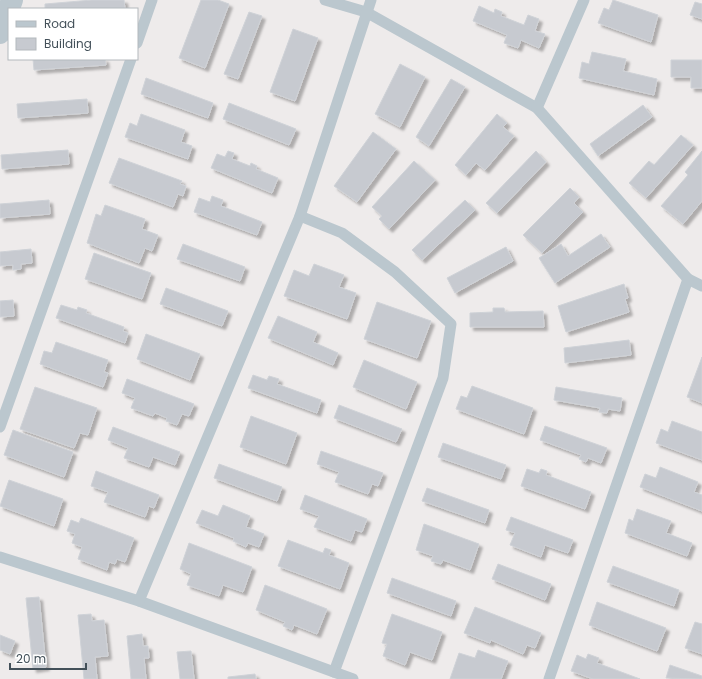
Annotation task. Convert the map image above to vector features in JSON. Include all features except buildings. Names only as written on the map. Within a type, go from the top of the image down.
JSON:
[{"type":"street","points":[[0,33],[8,11]]},
{"type":"lane","points":[[138,40],[152,0]]},
{"type":"lane","points":[[325,0],[366,12],[537,108],[688,279],[702,286]]},
{"type":"lane","points":[[139,601],[300,216],[371,0]]},
{"type":"lane","points":[[537,108],[584,0]]},
{"type":"lane","points":[[0,427],[131,60]]},
{"type":"lane","points":[[300,216],[342,232],[395,272],[451,324],[444,378],[334,672]]},
{"type":"lane","points":[[549,679],[688,279]]},
{"type":"lane","points":[[0,557],[139,601],[353,679]]}]
